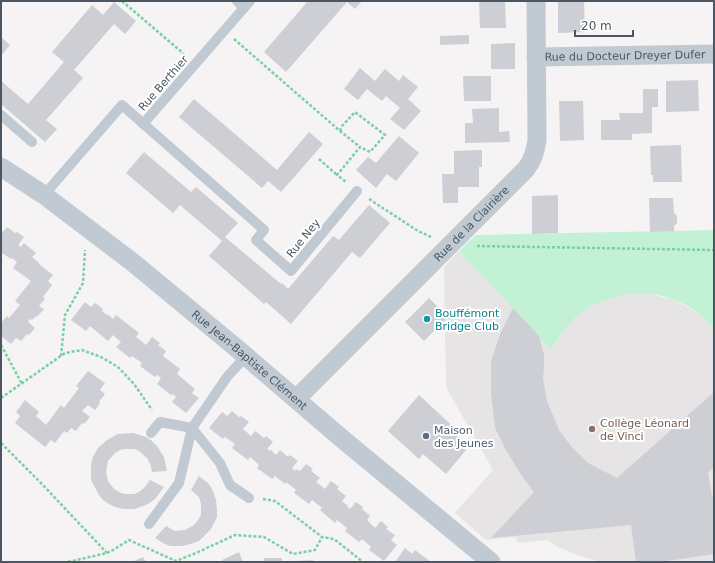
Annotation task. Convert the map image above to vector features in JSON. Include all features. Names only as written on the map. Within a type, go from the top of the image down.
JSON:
[{"type":"street","name":"Rue de la Clairière","points":[[296,399],[532,162],[538,140],[536,1]]},
{"type":"street","name":"Rue du Docteur Dreyer Dufer","points":[[536,57],[714,54]]},
{"type":"street","name":"Rue Jean-Baptiste Clément","points":[[1,167],[44,195],[131,261],[491,562]]},
{"type":"lane","name":"Rue Berthier","points":[[44,195],[122,105],[143,124],[224,31],[244,3]]},
{"type":"lane","points":[[1,115],[32,142]]},
{"type":"lane","name":"Rue Ney","points":[[143,124],[264,230],[256,240],[291,271],[357,191]]},
{"type":"lane","points":[[149,524],[178,482],[192,428],[227,377],[246,356]]},
{"type":"lane","points":[[151,433],[160,422],[192,428],[220,463],[230,485],[249,498]]},
{"type":"path","points":[[122,1],[195,64]]},
{"type":"path","points":[[224,31],[340,131],[360,147],[370,152],[385,135],[355,112],[342,126],[340,131]]},
{"type":"path","points":[[337,175],[360,147]]},
{"type":"path","points":[[319,159],[357,191],[418,231],[450,245],[714,250]]},
{"type":"path","points":[[61,356],[65,315],[83,283],[86,240],[93,231]]},
{"type":"path","points":[[1,345],[22,384]]},
{"type":"path","points":[[1,398],[65,353],[82,350],[118,367],[134,384],[160,422]]},
{"type":"path","points":[[1,443],[107,553]]},
{"type":"path","points":[[249,498],[275,501],[322,537],[334,539],[362,562]]},
{"type":"path","points":[[68,562],[107,553],[129,540],[176,561],[196,554],[235,535],[264,537],[293,554],[315,550],[322,537]]},
{"type":"shaded area","name":"Collège Léonard de Vinci","points":[[459,251],[551,350],[565,329],[588,307],[627,293],[646,293],[675,300],[703,317],[714,329],[714,562],[599,562],[558,547],[547,540],[518,543],[516,537],[486,540],[455,513],[493,470],[446,387],[444,267]]},
{"type":"green space","points":[[714,230],[714,329],[697,312],[675,300],[652,294],[627,294],[597,303],[581,312],[571,322],[551,350],[459,251],[476,235]]},
{"type":"building","points":[[308,1],[362,1],[355,9],[347,2],[286,72],[264,52]]},
{"type":"building","points":[[479,1],[505,1],[506,28],[480,28]]},
{"type":"building","points":[[558,1],[584,1],[585,32],[558,33]]},
{"type":"building","points":[[114,2],[136,21],[125,34],[114,24],[74,70],[83,78],[46,120],[57,129],[45,142],[1,104],[1,81],[28,104],[64,62],[52,52],[92,5],[103,15]]},
{"type":"building","points":[[469,35],[469,44],[440,45],[440,36]]},
{"type":"building","points":[[1,37],[10,45],[1,56]]},
{"type":"building","points":[[515,43],[515,69],[491,69],[491,44]]},
{"type":"building","points":[[360,68],[375,81],[385,69],[399,81],[403,75],[418,87],[408,99],[421,111],[404,130],[390,119],[400,108],[386,96],[382,101],[367,89],[358,100],[344,89]]},
{"type":"building","points":[[463,76],[491,76],[491,101],[464,101]]},
{"type":"building","points":[[698,80],[699,111],[666,112],[666,81]]},
{"type":"building","points":[[643,89],[658,89],[658,107],[652,107],[652,133],[632,134],[632,140],[601,140],[601,120],[620,120],[619,113],[643,113]]},
{"type":"building","points":[[194,99],[277,170],[309,132],[323,144],[281,192],[268,181],[262,188],[179,117]]},
{"type":"building","points":[[559,101],[583,101],[584,140],[560,141]]},
{"type":"building","points":[[499,108],[499,132],[509,131],[510,142],[465,143],[465,123],[473,123],[472,109]]},
{"type":"building","points":[[399,136],[419,153],[396,181],[387,174],[376,188],[356,170],[368,157],[376,163]]},
{"type":"building","points":[[681,145],[682,182],[653,182],[653,175],[651,175],[650,146]]},
{"type":"building","points":[[482,150],[482,167],[479,167],[479,187],[458,187],[458,203],[443,203],[442,174],[454,174],[454,151]]},
{"type":"building","points":[[144,152],[191,192],[196,187],[238,223],[225,237],[288,289],[333,236],[339,240],[369,205],[390,223],[360,258],[352,252],[291,324],[266,302],[264,304],[209,256],[222,241],[180,205],[173,213],[126,173]]},
{"type":"building","points":[[558,195],[558,233],[532,234],[532,196]]},
{"type":"building","points":[[649,198],[673,198],[674,213],[677,216],[677,223],[674,226],[674,231],[650,232]]},
{"type":"building","points":[[7,227],[24,237],[18,245],[21,247],[24,243],[36,253],[32,257],[53,275],[48,281],[52,285],[43,297],[45,299],[39,306],[44,309],[37,317],[36,316],[32,320],[30,319],[28,322],[35,328],[21,341],[16,338],[11,344],[1,336],[1,323],[7,316],[9,318],[20,305],[15,301],[31,281],[13,268],[17,262],[2,253],[1,254],[1,230],[3,232]]},
{"type":"building","name":"Bouffémont Bridge Club","points":[[429,298],[448,317],[424,341],[405,322]]},
{"type":"building","points":[[85,302],[91,307],[95,303],[103,309],[102,311],[113,319],[116,315],[139,333],[136,337],[146,345],[152,337],[160,343],[158,345],[166,351],[163,356],[180,369],[177,374],[195,389],[192,393],[199,398],[186,413],[172,402],[176,397],[173,394],[171,395],[157,384],[161,378],[157,375],[155,377],[140,366],[142,363],[132,356],[130,358],[116,347],[121,342],[113,335],[108,341],[90,326],[86,331],[71,320]]},
{"type":"building","points":[[513,308],[539,336],[544,355],[543,379],[547,401],[559,430],[571,446],[588,463],[617,478],[714,392],[714,467],[708,473],[712,497],[714,496],[714,554],[667,562],[636,562],[631,525],[491,538],[534,492],[520,473],[495,428],[491,394],[491,361],[501,332]]},
{"type":"building","points":[[88,371],[105,383],[100,390],[105,394],[95,410],[88,405],[82,411],[90,417],[84,424],[82,423],[76,431],[71,428],[67,433],[64,431],[55,443],[51,440],[45,447],[15,423],[20,416],[16,412],[25,400],[39,412],[36,416],[46,425],[61,405],[64,408],[79,388],[76,386]]},
{"type":"building","name":"Maison des Jeunes","points":[[419,395],[460,433],[455,440],[466,450],[446,474],[423,454],[419,459],[388,431]]},
{"type":"building","points":[[232,411],[239,417],[241,416],[249,422],[243,429],[251,436],[255,431],[264,438],[266,436],[273,442],[267,449],[270,451],[271,450],[276,455],[280,450],[288,457],[290,455],[298,461],[292,468],[295,471],[296,469],[300,471],[306,464],[313,469],[311,471],[320,478],[316,482],[325,489],[331,481],[339,487],[337,489],[346,496],[342,501],[348,506],[347,507],[350,509],[356,502],[363,507],[362,509],[370,516],[367,520],[375,528],[381,521],[388,527],[386,529],[395,535],[391,540],[397,545],[384,561],[369,550],[371,547],[362,539],[359,542],[345,531],[347,528],[337,520],[335,523],[320,510],[322,508],[312,500],[309,504],[294,493],[296,490],[286,482],[285,484],[275,476],[272,479],[257,468],[259,465],[250,457],[248,460],[232,448],[235,444],[225,437],[223,439],[209,428],[222,412],[227,416]]},
{"type":"building","points":[[133,433],[146,437],[157,446],[164,457],[167,471],[152,472],[147,458],[135,449],[120,450],[115,453],[108,461],[106,472],[108,481],[114,489],[124,494],[134,494],[144,488],[150,480],[164,487],[155,499],[148,504],[135,509],[123,509],[109,504],[99,495],[91,480],[91,464],[98,448],[107,440],[118,434]]},
{"type":"building","points":[[199,476],[209,484],[216,500],[217,517],[211,529],[199,541],[194,543],[182,546],[170,546],[163,543],[155,538],[166,526],[175,531],[185,530],[194,525],[201,515],[201,504],[199,497],[191,490]]},
{"type":"building","points":[[405,548],[412,554],[415,550],[431,562],[395,562]]},
{"type":"building","points":[[239,552],[243,562],[223,562],[222,560]]},
{"type":"building","points":[[143,557],[146,562],[132,562]]},
{"type":"building","points":[[264,558],[282,558],[282,562],[264,562]]},
{"type":"building","points":[[313,560],[313,562],[294,562],[294,561]]},
{"type":"place","name":"Bouffémont Bridge Club","points":[[427,319]]},
{"type":"place","name":"Collège Léonard de Vinci","points":[[592,429]]},
{"type":"place","name":"Maison des Jeunes","points":[[426,436]]}]
